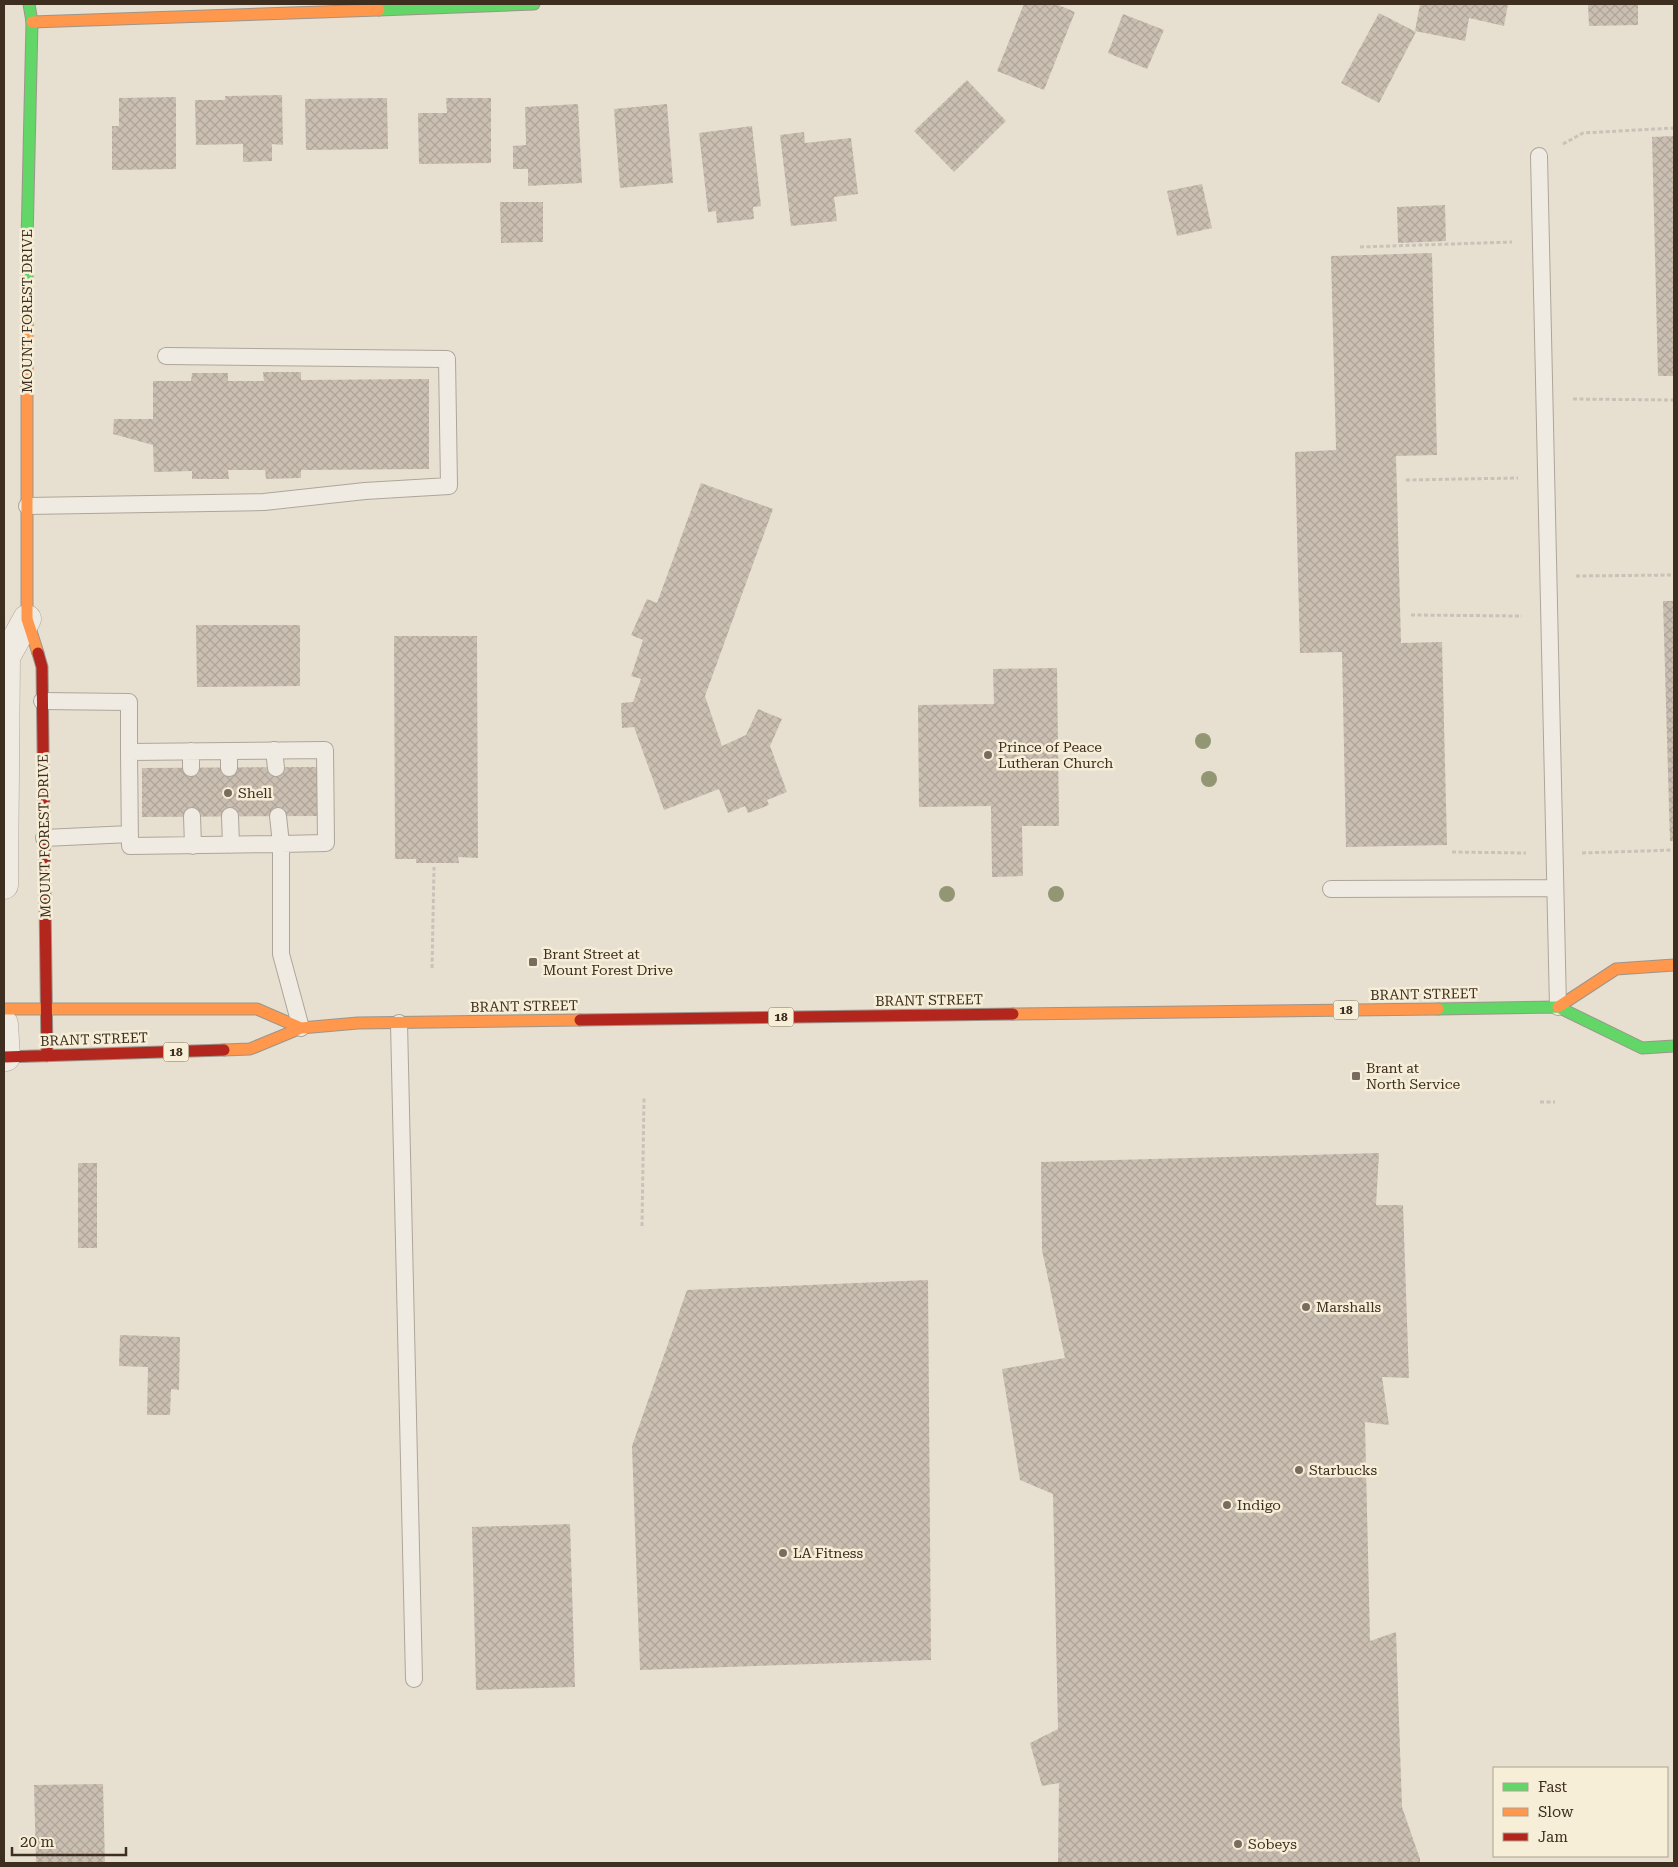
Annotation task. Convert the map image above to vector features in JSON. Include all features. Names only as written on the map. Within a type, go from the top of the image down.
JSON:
[{"type":"main road","name":"MOUNT FOREST DRIVE","points":[[29,4],[32,22],[27,242],[27,619],[42,667],[46,1056]]},
{"type":"main road","points":[[32,22],[534,4]]},
{"type":"main road","points":[[1558,1007],[1616,969],[1674,965]]},
{"type":"main road","name":"BRANT STREET","points":[[5,1057],[250,1050],[301,1028],[358,1023],[1558,1007],[1642,1048],[1674,1046]]},
{"type":"main road","name":"BRANT STREET","points":[[4,1009],[257,1009],[301,1028]]},
{"type":"street","name":"MOUNT FOREST DRIVE","points":[[4,885],[5,657],[27,619]]},
{"type":"street","points":[[4,1024],[5,1057]]},
{"type":"lane","points":[[1539,156],[1558,1007]]},
{"type":"lane","points":[[27,506],[264,502],[365,491],[450,486],[447,359],[166,356]]},
{"type":"lane","points":[[42,701],[129,702],[129,752],[130,846],[326,843],[325,750],[129,752]]},
{"type":"lane","points":[[274,750],[276,768]]},
{"type":"lane","points":[[191,751],[191,768]]},
{"type":"lane","points":[[229,751],[229,768]]},
{"type":"lane","points":[[192,816],[193,846]]},
{"type":"lane","points":[[230,816],[231,845]]},
{"type":"lane","points":[[278,816],[281,844],[281,954],[301,1028]]},
{"type":"lane","points":[[44,838],[130,834]]},
{"type":"lane","points":[[1331,889],[1555,888]]},
{"type":"lane","points":[[399,1023],[414,1679]]},
{"type":"path","points":[[1539,156],[1583,133],[1674,128]]},
{"type":"path","points":[[1360,247],[1541,241]]},
{"type":"path","points":[[1544,398],[1674,400]]},
{"type":"path","points":[[1406,480],[1546,478]]},
{"type":"path","points":[[1548,576],[1674,575]]},
{"type":"path","points":[[1410,614],[1549,616]]},
{"type":"path","points":[[432,968],[434,868]]},
{"type":"path","points":[[642,1226],[644,1098]]},
{"type":"path","points":[[1540,1102],[1555,1102]]},
{"type":"building","points":[[1024,4],[1056,4],[1075,12],[1044,90],[997,71]]},
{"type":"building","points":[[1420,4],[1508,4],[1504,26],[1469,18],[1465,41],[1415,31]]},
{"type":"building","points":[[1588,4],[1638,4],[1638,25],[1589,26]]},
{"type":"building","points":[[1379,13],[1416,32],[1379,103],[1341,83]]},
{"type":"building","points":[[1123,14],[1164,30],[1147,69],[1108,53]]},
{"type":"building","points":[[967,80],[1006,121],[954,172],[914,131]]},
{"type":"building","points":[[282,95],[283,145],[272,144],[272,161],[243,162],[243,144],[196,145],[195,100],[225,100],[225,96]]},
{"type":"building","points":[[176,97],[176,169],[112,170],[112,126],[119,126],[119,98]]},
{"type":"building","points":[[387,98],[388,149],[306,150],[305,99]]},
{"type":"building","points":[[446,98],[491,98],[491,163],[419,164],[418,113],[447,113]]},
{"type":"building","points":[[578,104],[582,183],[528,186],[528,169],[513,169],[513,146],[526,145],[525,107]]},
{"type":"building","points":[[667,104],[673,183],[620,188],[614,109]]},
{"type":"building","points":[[752,126],[761,206],[753,207],[754,219],[717,223],[716,211],[708,212],[699,133]]},
{"type":"building","points":[[804,132],[805,143],[851,138],[858,194],[834,197],[837,221],[791,226],[780,135]]},
{"type":"building","points":[[1674,136],[1674,376],[1658,376],[1652,137]]},
{"type":"building","points":[[1202,184],[1212,228],[1177,236],[1167,191]]},
{"type":"building","points":[[500,202],[543,202],[543,242],[501,243]]},
{"type":"building","points":[[1445,205],[1446,241],[1398,243],[1397,207]]},
{"type":"building","points":[[1432,253],[1437,455],[1396,456],[1401,643],[1442,642],[1447,845],[1346,847],[1342,652],[1300,653],[1295,452],[1336,450],[1331,256]]},
{"type":"building","points":[[263,372],[301,372],[301,380],[429,379],[429,469],[301,470],[301,478],[266,479],[265,470],[228,470],[229,479],[192,479],[192,471],[154,472],[153,445],[113,434],[114,419],[153,419],[153,381],[191,381],[192,373],[228,373],[228,381],[264,381]]},
{"type":"building","points":[[701,483],[773,509],[705,696],[722,746],[746,735],[758,709],[782,719],[770,746],[787,792],[767,800],[769,805],[748,813],[745,806],[728,813],[719,789],[664,810],[634,727],[622,728],[621,703],[633,702],[641,679],[631,676],[643,640],[631,635],[647,599],[657,603]]},
{"type":"building","points":[[1663,601],[1674,601],[1674,841],[1670,841]]},
{"type":"building","points":[[196,625],[300,625],[300,686],[197,687]]},
{"type":"building","points":[[394,636],[477,636],[478,858],[458,857],[459,863],[416,863],[416,859],[395,859]]},
{"type":"building","name":"Prince of Peace Lutheran Church","points":[[1057,668],[1059,826],[1022,826],[1023,876],[992,877],[991,806],[919,807],[918,705],[994,704],[993,669]]},
{"type":"building","points":[[318,767],[318,816],[142,817],[142,768]]},
{"type":"building","points":[[1379,1153],[1376,1205],[1403,1205],[1409,1378],[1382,1377],[1389,1425],[1365,1422],[1370,1641],[1396,1632],[1402,1807],[1420,1863],[1058,1863],[1059,1783],[1042,1786],[1030,1743],[1058,1729],[1053,1494],[1020,1480],[1002,1369],[1065,1358],[1042,1250],[1041,1162]]},
{"type":"building","points":[[78,1163],[97,1163],[97,1248],[78,1248]]},
{"type":"building","name":"LA Fitness","points":[[928,1280],[931,1660],[640,1670],[632,1446],[687,1290]]},
{"type":"building","points":[[120,1335],[180,1337],[179,1390],[171,1389],[170,1415],[147,1415],[148,1367],[119,1366]]},
{"type":"building","points":[[570,1524],[575,1687],[476,1690],[472,1527]]},
{"type":"building","points":[[103,1784],[105,1863],[36,1863],[34,1785]]},
{"type":"traffic: fast","points":[[27,324],[32,22],[29,4]]},
{"type":"traffic: fast","points":[[379,10],[534,4]]},
{"type":"traffic: fast","points":[[1438,1009],[1558,1007],[1642,1048],[1674,1046]]},
{"type":"traffic: slow","points":[[32,22],[379,10]]},
{"type":"traffic: slow","points":[[27,324],[27,619],[38,653]]},
{"type":"traffic: slow","points":[[1558,1007],[1616,969],[1674,965]]},
{"type":"traffic: slow","points":[[4,1009],[257,1009],[301,1028]]},
{"type":"traffic: slow","points":[[1013,1014],[1438,1009]]},
{"type":"traffic: slow","points":[[224,1050],[250,1049],[301,1028],[358,1023],[580,1020]]},
{"type":"traffic: jam","points":[[38,653],[42,667],[47,1056]]},
{"type":"traffic: jam","points":[[580,1020],[1013,1014]]},
{"type":"traffic: jam","points":[[4,1057],[224,1050]]},
{"type":"place","name":"Prince of Peace Lutheran Church","points":[[988,755]]},
{"type":"place","name":"Shell","points":[[228,793]]},
{"type":"place","name":"Brant Street at Mount Forest Drive","points":[[533,962]]},
{"type":"place","name":"Brant at North Service","points":[[1356,1076]]},
{"type":"place","name":"Marshalls","points":[[1306,1307]]},
{"type":"place","name":"Starbucks","points":[[1299,1470]]},
{"type":"place","name":"Indigo","points":[[1227,1505]]},
{"type":"place","name":"LA Fitness","points":[[783,1553]]},
{"type":"place","name":"Sobeys","points":[[1238,1844]]}]
